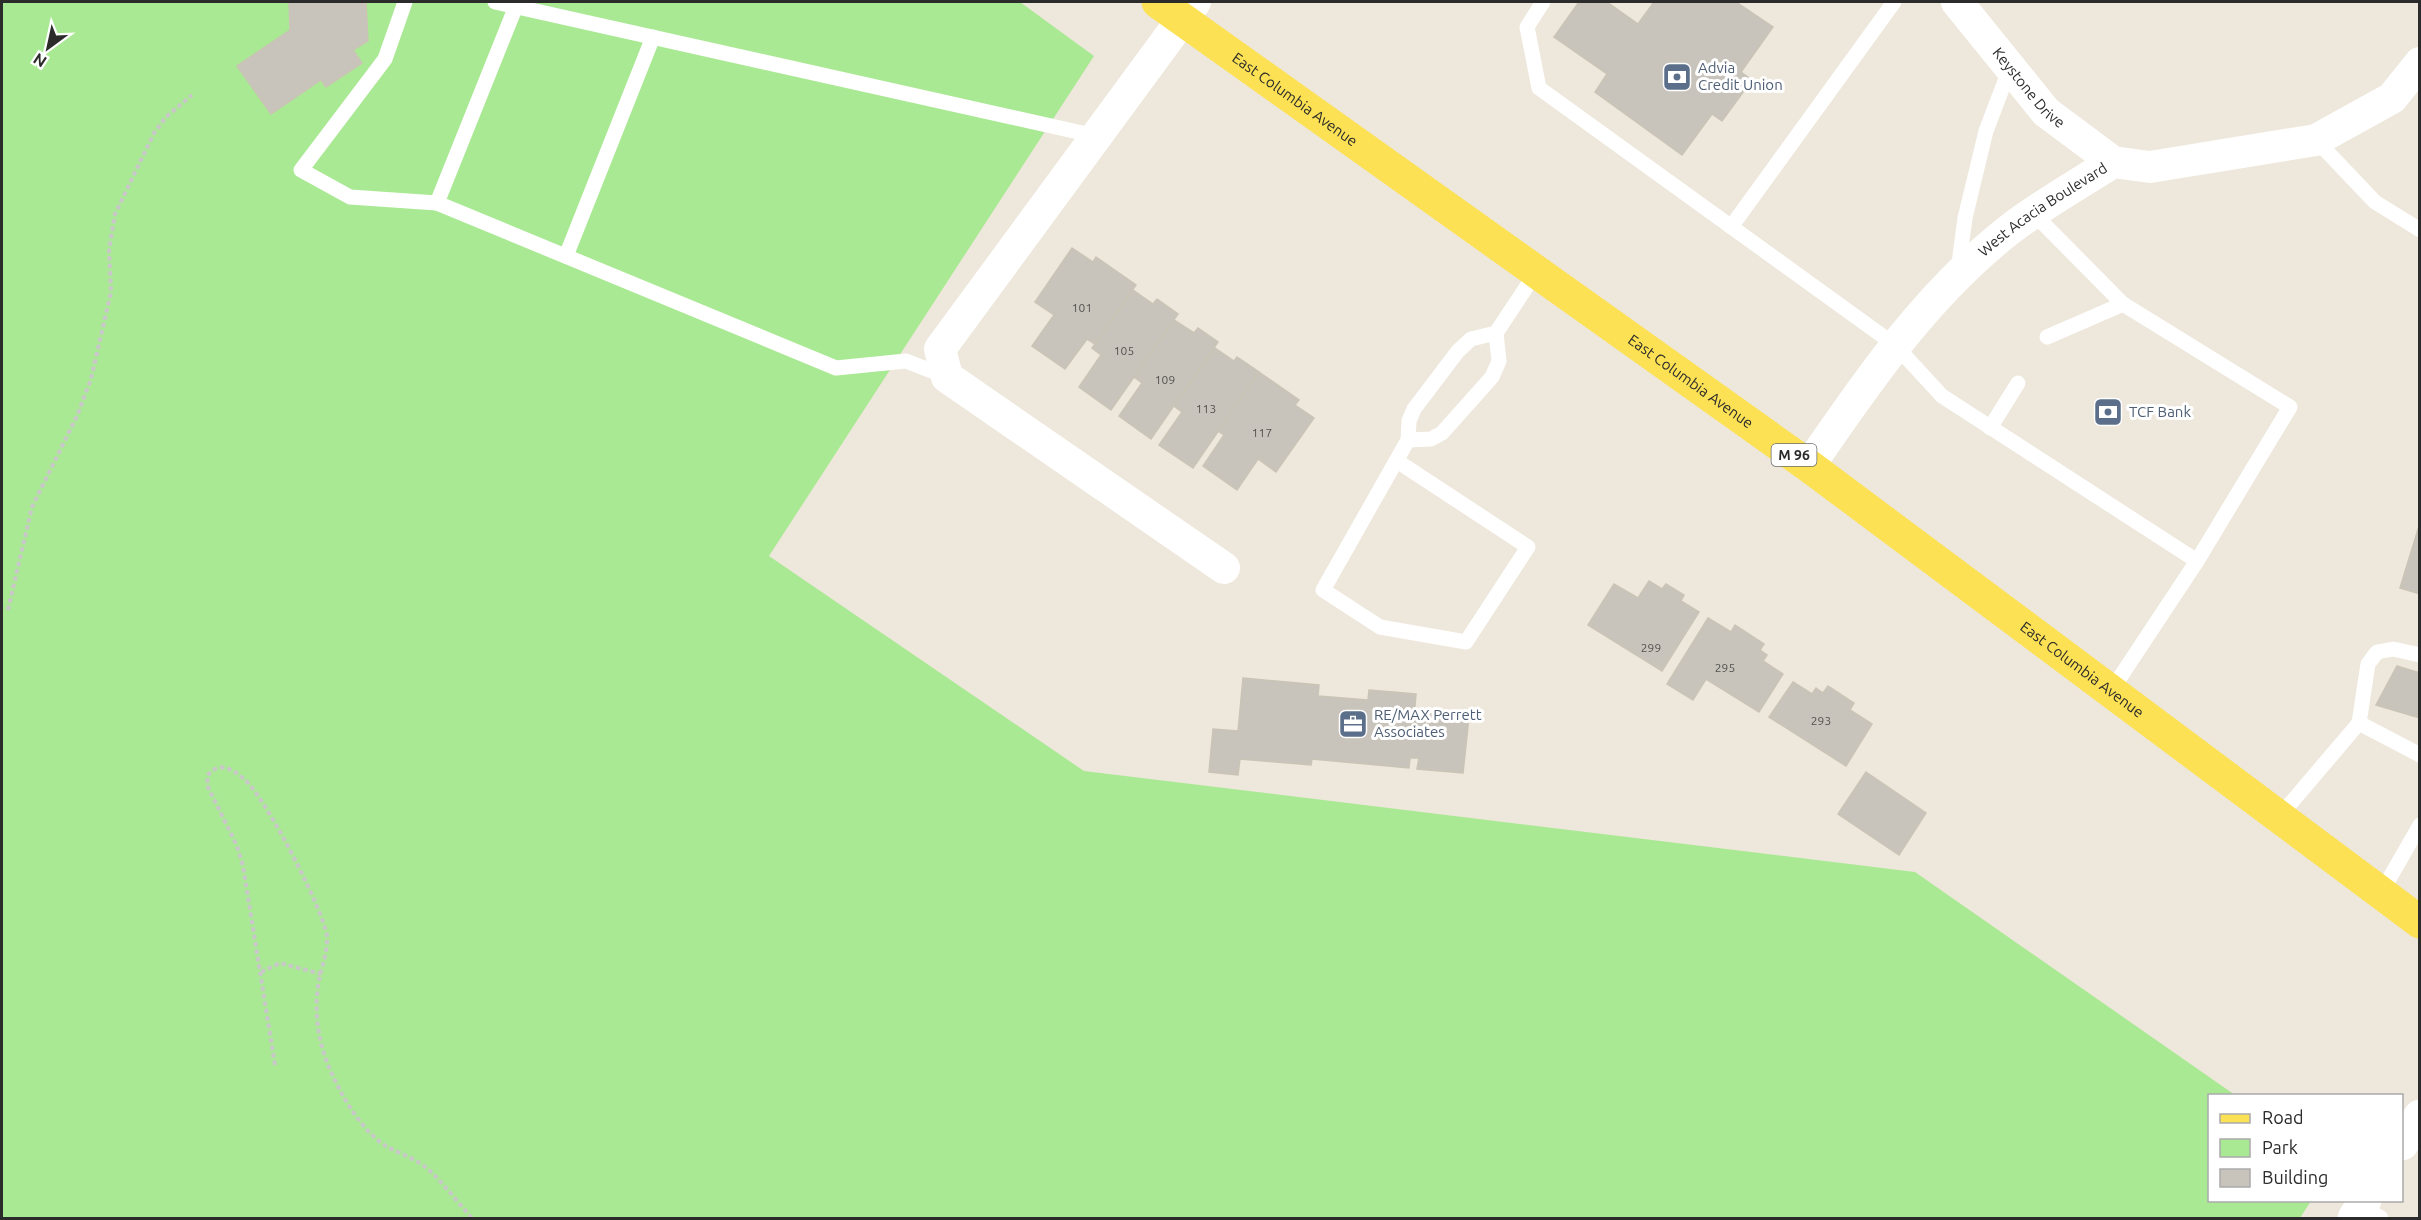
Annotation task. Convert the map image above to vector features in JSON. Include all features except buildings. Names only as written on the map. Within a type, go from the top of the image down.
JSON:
[{"type":"main road","name":"East Columbia Avenue","points":[[1179,7],[1537,271],[1809,466],[2420,922]]},
{"type":"street","name":"Keystone Drive","points":[[1957,2],[2046,112],[2113,162]]},
{"type":"street","points":[[1179,7],[1096,136],[940,349],[947,377],[1224,568]]},
{"type":"street","name":"West Acacia Boulevard","points":[[1809,466],[1895,345],[1930,303],[2010,229],[2113,162],[2150,167],[2316,141],[2392,98],[2420,63]]},
{"type":"street","points":[[2403,1142],[2420,1116]]},
{"type":"lane","points":[[405,2],[385,59],[301,170],[350,197],[437,203],[836,368],[906,361],[947,377]]},
{"type":"lane","points":[[495,2],[1096,136]]},
{"type":"lane","points":[[1543,2],[1527,27],[1539,88],[1895,345],[1942,396],[2197,561]]},
{"type":"lane","points":[[1731,227],[1894,2]]},
{"type":"lane","points":[[437,203],[516,6]]},
{"type":"lane","points":[[566,256],[653,37]]},
{"type":"lane","points":[[1958,277],[1965,218],[1986,131],[2010,68]]},
{"type":"lane","points":[[2316,141],[2375,202],[2420,230]]},
{"type":"lane","points":[[2034,214],[2122,304],[2290,407],[2197,561],[2111,691]]},
{"type":"lane","points":[[1408,440],[1431,439],[1443,433],[1492,377],[1499,361],[1496,333],[1537,271]]},
{"type":"lane","points":[[2047,337],[2122,304]]},
{"type":"lane","points":[[1397,461],[1528,548],[1466,642],[1380,627],[1323,590],[1408,440],[1409,421],[1414,409],[1458,351],[1471,339],[1496,333]]},
{"type":"lane","points":[[1990,428],[2018,383]]},
{"type":"lane","points":[[2279,817],[2359,723],[2368,664],[2377,652],[2393,649],[2420,655]]},
{"type":"lane","points":[[2359,723],[2420,755]]},
{"type":"lane","points":[[2381,893],[2420,825]]},
{"type":"path","points":[[8,610],[32,507],[78,416],[91,379],[111,292],[110,250],[115,214],[154,133],[166,117],[192,95]]},
{"type":"path","points":[[275,1065],[243,866],[237,846],[208,787],[207,776],[213,768],[222,766],[234,770],[248,782],[261,800],[295,861],[327,936],[316,1002],[321,1049],[340,1091],[374,1137],[429,1170],[472,1218]]},
{"type":"path","points":[[261,972],[280,963],[321,974]]},
{"type":"green space","points":[[2,2],[1020,2],[1094,56],[769,556],[1084,771],[1915,872],[2234,1094],[2208,1094],[2208,1202],[2310,1202],[2300,1218],[2,1218]]},
{"type":"place","name":"Advia Credit Union","points":[[1677,77]]},
{"type":"place","name":"TCF Bank","points":[[2108,412]]},
{"type":"place","name":"RE/MAX Perrett Associates","points":[[1353,724]]}]
